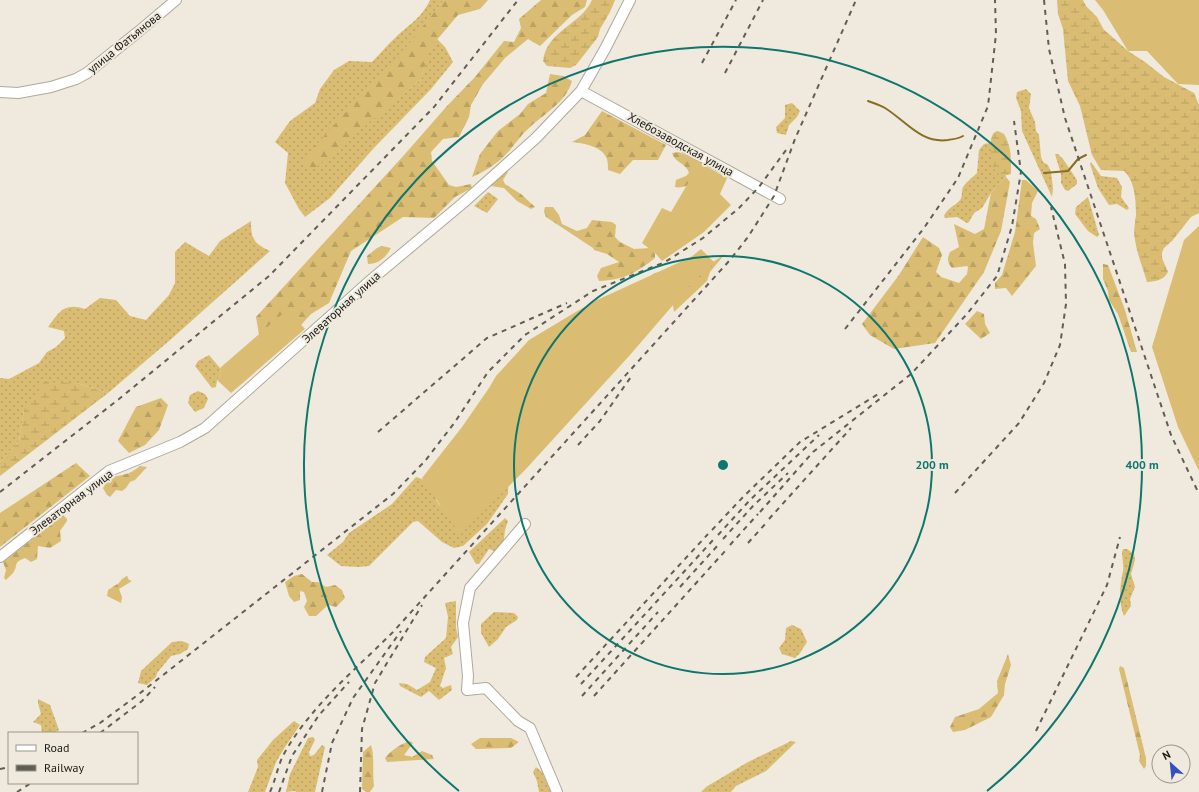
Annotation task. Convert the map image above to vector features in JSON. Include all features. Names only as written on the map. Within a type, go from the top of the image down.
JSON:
[{"type":"street","name":"улица Фатьянова","points":[[0,92],[18,93],[51,87],[76,79],[88,73],[176,0]]},
{"type":"street","name":"Элеваторная улица","points":[[0,557],[109,471],[180,442],[205,428],[372,279],[463,204],[536,138],[581,90],[605,49],[630,0]]},
{"type":"street","name":"Хлебозаводская улица","points":[[581,90],[780,199]]},
{"type":"street","points":[[525,524],[470,588],[463,623],[468,676],[467,690],[486,688],[518,721],[530,728],[557,792]]},
{"type":"green space","points":[[430,0],[444,0],[308,172],[421,79],[429,48],[437,39],[445,47],[453,62],[431,89],[373,149],[330,198],[305,217],[285,183],[288,153],[275,142],[290,121],[315,103],[320,89],[334,70],[349,61],[372,62],[423,12]]},
{"type":"green space","points":[[444,0],[488,0],[480,9],[458,15],[430,48],[421,79],[309,173],[303,159],[411,41]]},
{"type":"green space","points":[[541,0],[587,0],[585,7],[572,15],[540,46],[528,39],[505,58],[483,84],[471,105],[469,117],[459,137],[443,139],[431,152],[432,161],[449,185],[456,187],[471,184],[472,188],[455,197],[434,218],[403,217],[351,251],[329,303],[311,314],[275,354],[261,346],[256,317],[475,77],[504,41],[514,42],[521,28],[519,19]]},
{"type":"green space","points":[[592,0],[615,0],[600,29],[598,37],[576,65],[570,68],[547,66],[543,61],[551,42],[587,9]]},
{"type":"green space","points":[[1057,0],[1083,0],[1086,6],[1097,17],[1104,30],[1128,51],[1164,77],[1194,93],[1199,105],[1199,213],[1191,217],[1172,241],[1164,248],[1162,258],[1168,272],[1159,280],[1147,282],[1139,256],[1134,234],[1136,215],[1135,198],[1131,180],[1124,171],[1101,170],[1092,155],[1080,106],[1068,81],[1063,29],[1058,14]]},
{"type":"green space","points":[[1095,0],[1199,0],[1199,85],[1178,84],[1147,51],[1128,51],[1103,10]]},
{"type":"green space","points":[[550,74],[563,76],[572,81],[565,96],[525,131],[502,158],[488,169],[472,177],[480,154],[498,131],[520,114],[528,104],[546,93]]},
{"type":"green space","points":[[1026,89],[1031,94],[1029,108],[1035,122],[1036,131],[1039,135],[1041,157],[1043,162],[1048,165],[1051,172],[1053,188],[1052,197],[1022,131],[1021,111],[1016,98],[1017,92]]},
{"type":"green space","points":[[792,103],[800,111],[797,117],[789,125],[786,135],[777,133],[776,127],[785,118],[785,105]]},
{"type":"green space","points":[[602,111],[666,145],[658,160],[633,160],[620,174],[608,170],[607,158],[600,150],[581,143],[572,142],[585,135]]},
{"type":"green space","points":[[998,131],[1004,134],[1008,144],[1011,174],[1000,175],[994,170],[991,155],[991,140],[993,133]]},
{"type":"green space","points":[[1000,141],[1006,177],[991,193],[982,208],[974,213],[969,222],[967,223],[957,217],[945,218],[944,216],[947,211],[961,198],[964,185],[977,173],[979,150],[984,144]]},
{"type":"green space","points":[[679,152],[702,163],[713,174],[684,187],[675,187],[676,180],[686,176],[689,173],[686,167],[673,156],[672,153]]},
{"type":"green space","points":[[1055,154],[1058,154],[1063,159],[1077,180],[1077,184],[1068,191],[1065,190],[1061,183],[1061,174]]},
{"type":"green space","points":[[1091,162],[1101,176],[1117,178],[1122,187],[1121,197],[1129,208],[1127,210],[1117,204],[1109,205],[1098,188],[1090,164]]},
{"type":"green space","points":[[700,163],[727,178],[720,194],[731,205],[704,232],[662,261],[642,243],[662,208],[671,212]]},
{"type":"green space","points":[[502,168],[508,172],[503,180],[505,184],[521,194],[535,207],[531,209],[517,201],[504,188],[491,186],[493,179]]},
{"type":"green space","points":[[1006,177],[1010,182],[1001,231],[984,272],[935,343],[894,349],[870,335],[862,324],[899,275],[923,237],[939,248],[942,255],[936,272],[941,277],[959,283],[967,274],[967,266],[952,268],[948,262],[950,252],[959,247],[954,224],[975,234],[984,229],[991,193]]},
{"type":"green space","points":[[1022,180],[1026,180],[1038,191],[1032,203],[1031,216],[1036,219],[1040,229],[1034,233],[1033,243],[1036,266],[1012,296],[1006,288],[995,289],[995,283],[1002,275],[1015,232]]},
{"type":"green space","points":[[488,192],[498,199],[487,213],[474,206]]},
{"type":"green space","points":[[1088,197],[1099,235],[1097,237],[1088,231],[1075,214],[1076,207]]},
{"type":"green space","points":[[545,207],[553,207],[559,215],[562,224],[577,231],[587,228],[592,220],[612,222],[616,225],[615,237],[620,242],[634,249],[651,248],[655,254],[655,258],[636,272],[629,275],[616,279],[599,281],[597,276],[601,268],[619,262],[607,254],[594,250],[546,217],[544,211]]},
{"type":"green space","points":[[251,221],[254,239],[270,251],[108,393],[77,383],[24,410],[19,441],[0,462],[0,378],[9,379],[39,363],[47,352],[56,347],[65,338],[64,331],[48,327],[59,313],[72,307],[85,309],[100,298],[116,300],[130,316],[146,320],[169,295],[175,283],[175,252],[185,242],[209,256],[220,241]]},
{"type":"green space","points":[[1199,226],[1199,471],[1178,427],[1152,347],[1184,240]]},
{"type":"green space","points":[[382,246],[391,248],[382,259],[376,263],[368,264],[367,256]]},
{"type":"green space","points":[[701,249],[715,263],[692,283],[630,355],[525,470],[460,535],[422,478],[462,427],[496,376],[529,340],[597,300],[691,257]]},
{"type":"green space","points":[[725,254],[710,272],[707,281],[674,312],[672,299],[643,281],[655,273],[713,262]]},
{"type":"green space","points":[[1103,264],[1108,265],[1125,310],[1137,352],[1131,352],[1118,314],[1109,300],[1108,291],[1103,279]]},
{"type":"green space","points":[[287,310],[305,329],[231,393],[217,380],[221,374],[220,368]]},
{"type":"green space","points":[[977,311],[984,314],[985,324],[990,333],[981,339],[965,324]]},
{"type":"green space","points":[[209,355],[220,368],[221,374],[217,380],[216,387],[212,388],[195,366],[198,361]]},
{"type":"green space","points":[[44,382],[77,383],[108,393],[0,476],[0,462],[19,441],[24,410]]},
{"type":"green space","points":[[198,391],[205,394],[208,399],[204,408],[195,412],[188,403],[190,395]]},
{"type":"green space","points":[[161,398],[168,405],[159,430],[145,445],[129,453],[118,441],[136,407]]},
{"type":"green space","points":[[76,463],[90,476],[0,547],[0,513]]},
{"type":"green space","points":[[509,465],[508,494],[487,524],[463,546],[454,548],[442,542],[418,521],[413,522],[369,566],[341,566],[327,555],[343,542],[349,533],[392,504],[416,477],[431,482],[436,487],[437,502],[449,512]]},
{"type":"green space","points":[[140,466],[147,467],[135,480],[130,482],[126,488],[122,491],[116,490],[110,497],[107,495],[103,488],[108,480],[115,476],[130,473]]},
{"type":"green space","points":[[63,515],[67,521],[60,531],[61,541],[50,548],[38,546],[37,559],[31,562],[25,558],[18,561],[15,570],[6,580],[4,578],[6,570],[3,562]]},
{"type":"green space","points":[[505,518],[508,521],[505,530],[503,548],[494,551],[489,549],[479,564],[476,564],[469,552]]},
{"type":"green space","points":[[1123,549],[1127,549],[1134,554],[1135,560],[1131,574],[1135,587],[1130,599],[1131,606],[1124,616],[1120,594],[1123,569]]},
{"type":"green space","points":[[302,574],[312,582],[318,582],[326,587],[335,585],[342,590],[345,598],[336,607],[328,605],[316,616],[309,616],[304,607],[307,601],[304,592],[300,591],[300,600],[294,602],[289,596],[285,582],[294,576]]},
{"type":"green space","points":[[127,576],[129,580],[132,581],[119,589],[122,597],[121,603],[107,596],[108,590]]},
{"type":"green space","points":[[456,601],[456,628],[458,637],[451,647],[453,654],[444,658],[446,668],[440,686],[443,688],[451,685],[452,690],[439,700],[429,691],[421,697],[400,686],[399,683],[407,684],[417,690],[430,682],[436,668],[424,662],[425,657],[446,638],[448,617],[445,603]]},
{"type":"green space","points":[[494,612],[514,613],[518,617],[517,620],[506,627],[498,639],[489,647],[481,633],[481,624]]},
{"type":"green space","points":[[792,625],[801,629],[807,642],[795,658],[782,654],[779,648],[785,640],[786,628]]},
{"type":"green space","points":[[182,641],[189,644],[188,649],[180,654],[171,656],[157,673],[156,677],[147,685],[138,683],[141,671],[172,642]]},
{"type":"green space","points":[[1008,654],[1011,665],[1005,684],[1004,695],[991,717],[965,730],[953,732],[950,727],[955,717],[979,709],[998,693],[997,681]]},
{"type":"green space","points":[[1120,666],[1124,668],[1146,758],[1146,766],[1144,769],[1139,761],[1140,755],[1119,669]]},
{"type":"green space","points":[[38,699],[50,705],[59,730],[56,732],[42,732],[41,725],[33,722],[41,714]]},
{"type":"green space","points":[[294,721],[300,725],[276,762],[265,792],[248,792],[258,767],[257,760],[273,740]]},
{"type":"green space","points":[[313,737],[315,740],[309,752],[310,756],[314,755],[322,745],[325,747],[315,792],[286,792],[290,774],[308,738]]},
{"type":"green space","points":[[480,738],[511,738],[519,742],[511,748],[476,749],[471,744]]},
{"type":"green space","points":[[410,741],[413,743],[404,755],[412,757],[422,751],[432,755],[434,759],[387,762],[385,758],[391,752]]},
{"type":"green space","points":[[791,741],[796,742],[766,771],[736,786],[731,792],[701,792],[706,787],[748,762]]},
{"type":"green space","points":[[371,745],[373,754],[374,786],[370,792],[366,792],[362,789],[363,752]]},
{"type":"green space","points":[[536,767],[542,772],[551,792],[539,792],[537,781],[533,772]]},
{"type":"waterway","points":[[868,101],[885,108],[914,130],[930,139],[948,140],[963,136]]},
{"type":"waterway","points":[[1044,173],[1068,171],[1078,159],[1086,155]]},
{"type":"railway","points":[[0,492],[119,399],[269,276],[434,107],[518,0]]},
{"type":"railway","points":[[702,63],[736,0]]},
{"type":"railway","points":[[725,73],[763,0]]},
{"type":"railway","points":[[270,792],[285,752],[296,735],[321,703],[393,632],[730,260],[748,237],[774,196],[795,139],[856,0]]},
{"type":"railway","points":[[845,329],[924,228],[958,178],[988,106],[996,34],[995,0]]},
{"type":"railway","points":[[1044,0],[1049,49],[1065,118],[1171,435],[1199,494]]},
{"type":"railway","points":[[760,512],[813,452],[911,374],[967,314],[997,276],[1012,226],[1021,172],[1014,121]]},
{"type":"railway","points":[[84,732],[100,723],[139,694],[393,494],[425,461],[455,422],[488,372],[525,335],[593,291],[665,262],[703,238],[739,208],[759,187],[789,146]]},
{"type":"railway","points":[[955,493],[1019,423],[1044,383],[1060,345],[1066,304],[1065,264],[1051,207]]},
{"type":"railway","points":[[378,432],[487,338],[567,303]]},
{"type":"railway","points":[[578,445],[600,421],[633,374]]},
{"type":"railway","points":[[712,530],[743,497],[800,442],[880,393]]},
{"type":"railway","points":[[769,519],[851,428]]},
{"type":"railway","points":[[718,535],[750,500],[819,435]]},
{"type":"railway","points":[[723,539],[753,506],[788,473]]},
{"type":"railway","points":[[730,545],[758,514]]},
{"type":"railway","points":[[748,543],[767,522]]},
{"type":"railway","points":[[576,677],[708,534]]},
{"type":"railway","points":[[1036,731],[1107,585],[1120,537]]},
{"type":"railway","points":[[581,684],[714,539]]},
{"type":"railway","points":[[680,587],[719,544]]},
{"type":"railway","points":[[594,696],[726,550]]},
{"type":"railway","points":[[360,792],[362,729],[375,683],[422,605]]},
{"type":"railway","points":[[582,696],[658,612]]},
{"type":"railway","points":[[322,792],[332,743],[353,698],[401,631]]},
{"type":"railway","points":[[279,792],[292,756],[319,715],[349,682]]},
{"type":"railway","points":[[101,732],[142,701],[155,687]]},
{"type":"railway","points":[[0,769],[8,767]]},
{"type":"railway","points":[[17,792],[29,784]]}]
